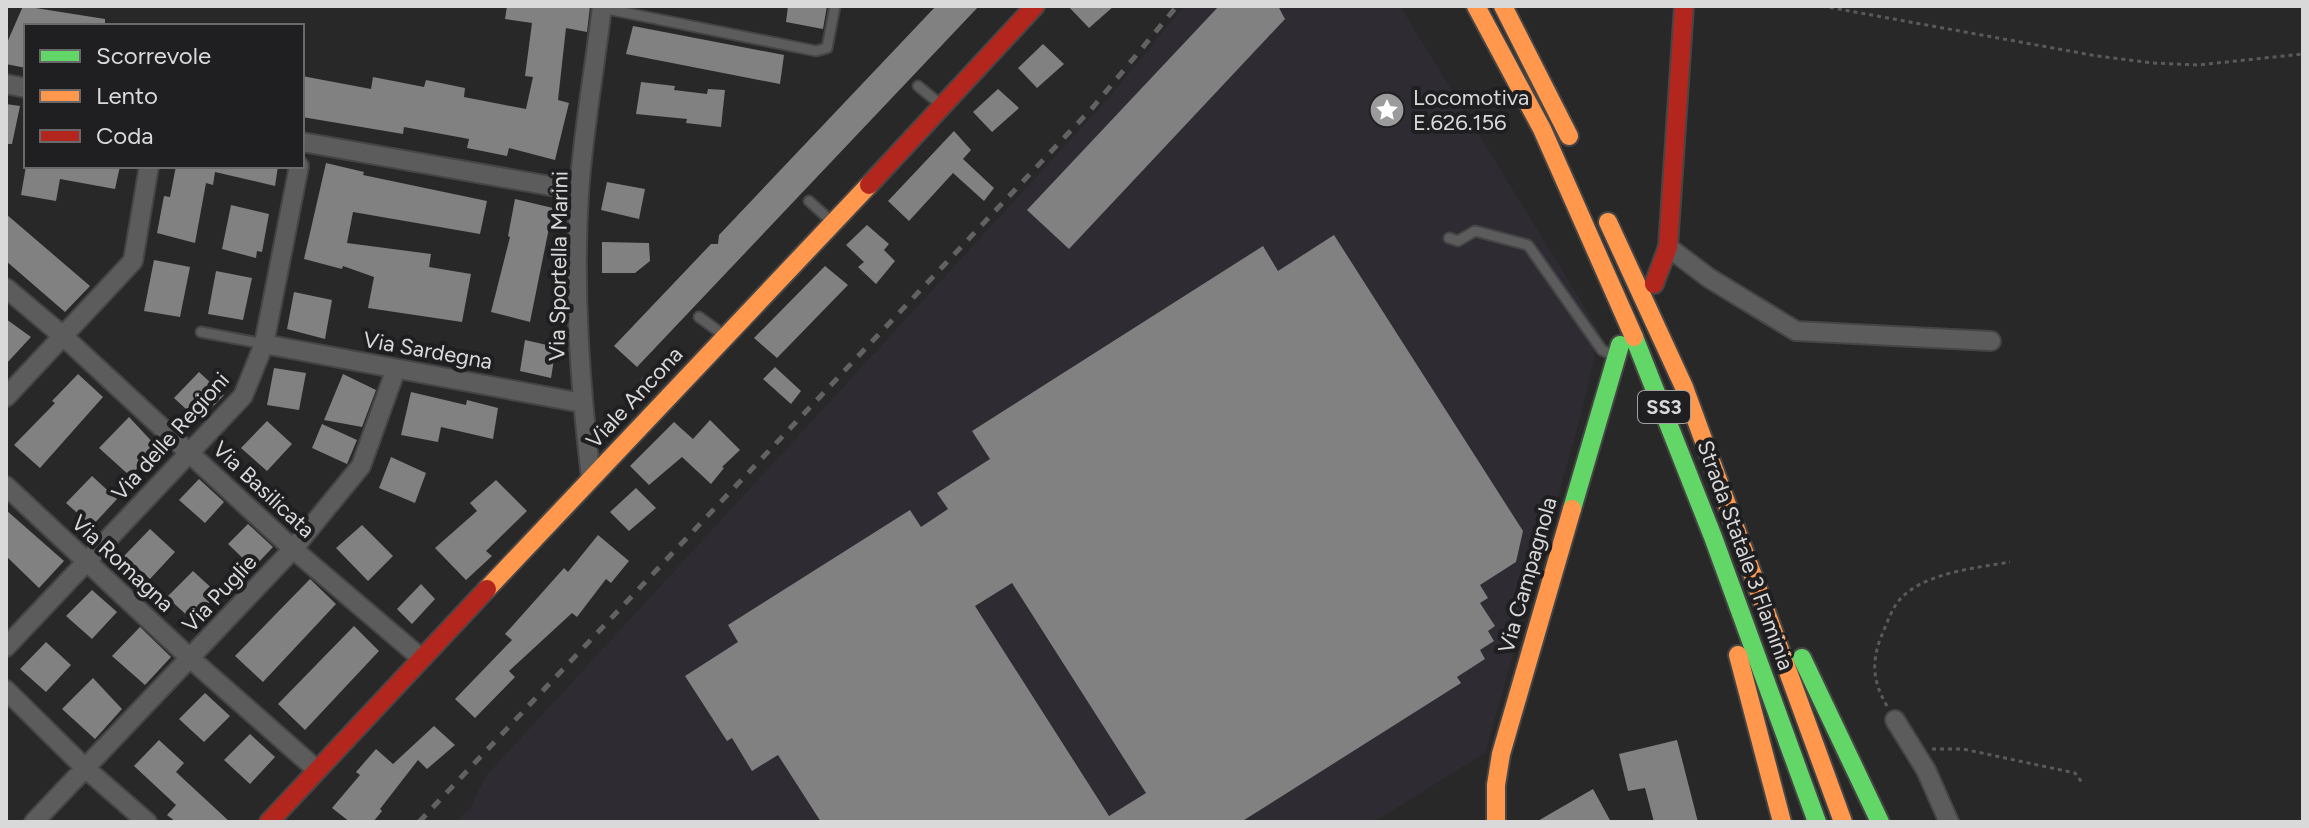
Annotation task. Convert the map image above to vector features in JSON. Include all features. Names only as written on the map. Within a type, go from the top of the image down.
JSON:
[{"type":"main road","name":"Viale Ancona","points":[[269,822],[1035,6]]},
{"type":"main road","name":"Strada Statale 3 Flaminia","points":[[1476,6],[1534,113],[1572,194],[1670,422],[1719,546],[1817,822]]},
{"type":"main road","points":[[1503,6],[1579,158]]},
{"type":"main road","points":[[1654,284],[1668,247],[1684,6]]},
{"type":"main road","name":"Strada Statale 3 Flaminia","points":[[1603,211],[1684,387],[1843,822]]},
{"type":"main road","name":"Via Campagnola","points":[[1496,822],[1496,785],[1501,754],[1618,350]]},
{"type":"main road","points":[[1684,387],[1728,470],[1786,623],[1880,822]]},
{"type":"main road","points":[[1670,422],[1685,488],[1718,580],[1782,822]]},
{"type":"street","name":"Via Sportella Marini","points":[[591,478],[576,315],[579,191],[607,8]]},
{"type":"street","points":[[304,145],[579,191]]},
{"type":"street","points":[[6,397],[133,261],[149,168]]},
{"type":"street","name":"Via delle Regioni","points":[[6,647],[243,396],[264,344],[299,168]]},
{"type":"street","points":[[1668,247],[1709,278],[1796,331],[1991,341]]},
{"type":"street","name":"Via Basilicata","points":[[6,288],[63,336],[293,549],[421,658]]},
{"type":"street","name":"Via Sardegna","points":[[264,344],[582,403]]},
{"type":"street","name":"Via Puglie","points":[[34,822],[293,549],[361,466],[396,369]]},
{"type":"street","name":"Via Romagna","points":[[6,486],[191,659],[317,770]]},
{"type":"street","points":[[6,690],[85,768],[147,822]]},
{"type":"street","points":[[1895,720],[1918,755],[1949,822]]},
{"type":"lane","points":[[607,8],[816,51],[827,48],[835,6]]},
{"type":"lane","points":[[918,86],[942,107]]},
{"type":"lane","points":[[809,201],[833,224]]},
{"type":"lane","points":[[1449,238],[1458,241],[1475,231],[1528,245],[1602,350],[1618,350]]},
{"type":"lane","points":[[699,317],[725,336]]},
{"type":"lane","points":[[201,332],[264,344]]},
{"type":"path","points":[[1822,6],[2097,56],[2153,63],[2198,65],[2303,54]]},
{"type":"path","points":[[640,391],[644,376]]},
{"type":"path","points":[[1895,720],[1875,680],[1873,666],[1876,650],[1898,601],[1924,582],[2010,562]]},
{"type":"path","points":[[1918,755],[1928,750],[1963,749],[2075,773],[2083,784]]},
{"type":"shaded area","points":[[1184,6],[1400,6],[1600,332],[1581,415],[1485,753],[1374,822],[456,822],[471,807],[485,777],[1107,100]]},
{"type":"building","points":[[23,6],[105,19],[105,24],[24,24],[24,68],[6,64],[6,45]]},
{"type":"building","points":[[507,6],[590,6],[587,32],[566,28],[558,100],[569,103],[555,160],[509,148],[507,156],[467,148],[469,139],[404,127],[403,134],[304,117],[304,76],[371,89],[373,77],[424,87],[426,80],[465,88],[464,97],[526,109],[533,77],[525,76],[532,23],[505,19]]},
{"type":"building","points":[[788,6],[827,6],[823,29],[786,22]]},
{"type":"building","points":[[936,6],[979,6],[637,367],[614,346],[711,244],[718,244],[719,235]]},
{"type":"building","points":[[1068,6],[1114,6],[1089,28]]},
{"type":"building","points":[[1219,6],[1278,6],[1285,19],[1069,249],[1027,210]]},
{"type":"building","points":[[633,26],[784,55],[780,84],[626,54]]},
{"type":"building","points":[[1043,44],[1064,64],[1037,88],[1018,68]]},
{"type":"building","points":[[641,82],[707,94],[708,89],[725,90],[721,127],[686,123],[687,119],[636,114]]},
{"type":"building","points":[[998,89],[1019,108],[992,132],[973,112]]},
{"type":"building","points":[[6,104],[20,106],[12,144],[6,144]]},
{"type":"building","points":[[954,131],[971,150],[963,159],[994,188],[984,201],[953,173],[909,221],[888,201]]},
{"type":"building","points":[[326,163],[364,172],[363,175],[487,201],[480,234],[353,212],[347,243],[431,254],[429,267],[471,274],[462,322],[368,308],[374,277],[343,266],[342,269],[304,259]]},
{"type":"building","points":[[26,168],[120,168],[115,189],[60,179],[56,201],[21,195]]},
{"type":"building","points":[[176,168],[278,168],[275,186],[215,172],[213,185],[206,183],[195,243],[157,233],[164,196],[170,197]]},
{"type":"building","points":[[607,182],[645,189],[639,219],[601,210]]},
{"type":"building","points":[[515,199],[553,208],[530,322],[491,312],[510,237]]},
{"type":"building","points":[[231,205],[269,214],[262,252],[257,251],[256,258],[222,249]]},
{"type":"building","points":[[6,214],[90,286],[65,312],[6,261]]},
{"type":"building","points":[[867,225],[889,244],[884,250],[895,261],[876,284],[858,267],[864,262],[846,245]]},
{"type":"building","points":[[1334,235],[1523,531],[1516,562],[1480,585],[1488,598],[1480,603],[1495,626],[1488,631],[1494,641],[1480,650],[1485,659],[1457,677],[1461,683],[1241,822],[821,822],[778,755],[752,771],[732,738],[727,741],[685,676],[738,642],[728,625],[910,510],[921,527],[948,509],[937,493],[990,459],[972,431],[1263,246],[1278,271]],"holes":[[[1012,583],[1146,793],[1109,816],[975,606]]]},
{"type":"building","points":[[602,242],[649,243],[650,261],[635,273],[602,273]]},
{"type":"building","points":[[154,260],[190,267],[180,317],[144,311]]},
{"type":"building","points":[[825,266],[848,285],[777,358],[754,338]]},
{"type":"building","points":[[216,271],[252,278],[243,320],[208,314]]},
{"type":"building","points":[[294,292],[332,300],[325,339],[287,329]]},
{"type":"building","points":[[6,319],[31,337],[6,364]]},
{"type":"building","points":[[525,340],[556,347],[551,378],[520,371]]},
{"type":"building","points":[[775,367],[801,391],[791,404],[763,379]]},
{"type":"building","points":[[274,368],[306,373],[299,410],[267,405]]},
{"type":"building","points":[[199,372],[224,395],[199,421],[174,398]]},
{"type":"building","points":[[78,374],[103,397],[40,468],[14,445]]},
{"type":"building","points":[[343,374],[376,390],[362,427],[324,420]]},
{"type":"building","points":[[411,392],[466,405],[467,400],[498,408],[493,439],[441,427],[438,442],[401,435]]},
{"type":"building","points":[[129,417],[157,447],[130,476],[99,448]]},
{"type":"building","points":[[710,420],[740,450],[722,467],[711,484],[682,457],[649,485],[630,466],[674,422],[693,439]]},
{"type":"building","points":[[267,421],[292,444],[267,471],[241,448]]},
{"type":"building","points":[[322,424],[357,440],[347,464],[312,448]]},
{"type":"building","points":[[391,457],[426,473],[415,503],[379,488]]},
{"type":"building","points":[[92,476],[117,499],[92,526],[66,503]]},
{"type":"building","points":[[199,479],[224,502],[205,523],[179,500]]},
{"type":"building","points":[[496,480],[527,511],[486,551],[492,556],[466,580],[435,548],[477,511],[470,503]]},
{"type":"building","points":[[636,488],[656,508],[629,531],[610,512]]},
{"type":"building","points":[[6,510],[64,561],[39,588],[6,556]]},
{"type":"building","points":[[248,524],[273,547],[253,568],[228,544]]},
{"type":"building","points":[[362,525],[393,556],[368,581],[336,548]]},
{"type":"building","points":[[150,529],[175,552],[150,579],[124,556]]},
{"type":"building","points":[[598,535],[629,561],[611,583],[606,579],[577,617],[572,613],[509,671],[515,677],[475,718],[455,699],[512,640],[505,634],[564,568],[568,572]]},
{"type":"building","points":[[193,571],[218,594],[192,620],[167,597]]},
{"type":"building","points":[[310,579],[336,604],[263,682],[235,656]]},
{"type":"building","points":[[421,584],[435,599],[412,624],[397,609]]},
{"type":"building","points":[[92,590],[117,612],[92,639],[66,616]]},
{"type":"building","points":[[354,626],[379,651],[305,730],[278,704]]},
{"type":"building","points":[[140,627],[171,657],[145,685],[112,656]]},
{"type":"building","points":[[46,642],[71,665],[46,692],[20,669]]},
{"type":"building","points":[[93,678],[122,709],[95,739],[62,709]]},
{"type":"building","points":[[205,693],[230,716],[204,742],[179,719]]},
{"type":"building","points":[[434,726],[455,745],[427,769],[418,760],[373,822],[350,822],[332,808],[360,775],[356,772],[376,749],[393,764]]},
{"type":"building","points":[[250,734],[275,757],[250,784],[224,760]]},
{"type":"building","points":[[159,740],[184,763],[176,772],[230,822],[176,822],[167,815],[176,805],[134,766]]},
{"type":"building","points":[[1677,740],[1698,822],[1654,822],[1645,788],[1628,791],[1619,754]]},
{"type":"building","points":[[1593,789],[1611,822],[1536,822]]},
{"type":"railway","points":[[419,822],[1094,106],[1177,6]]},
{"type":"traffic: fast","points":[[1634,337],[1713,537],[1817,822]]},
{"type":"traffic: fast","points":[[1572,509],[1620,345]]},
{"type":"traffic: fast","points":[[1802,658],[1880,822]]},
{"type":"traffic: slow","points":[[1476,6],[1542,129],[1634,337]]},
{"type":"traffic: slow","points":[[1503,6],[1569,136]]},
{"type":"traffic: slow","points":[[487,589],[869,185]]},
{"type":"traffic: slow","points":[[1608,222],[1684,387],[1843,822]]},
{"type":"traffic: slow","points":[[1496,822],[1496,785],[1501,754],[1572,509]]},
{"type":"traffic: slow","points":[[1738,655],[1782,822]]},
{"type":"traffic: jam","points":[[869,185],[1035,6]]},
{"type":"traffic: jam","points":[[1654,284],[1668,247],[1684,6]]},
{"type":"traffic: jam","points":[[269,822],[487,589]]},
{"type":"place","name":"Locomotiva E.626.156","points":[[1387,110]]}]
